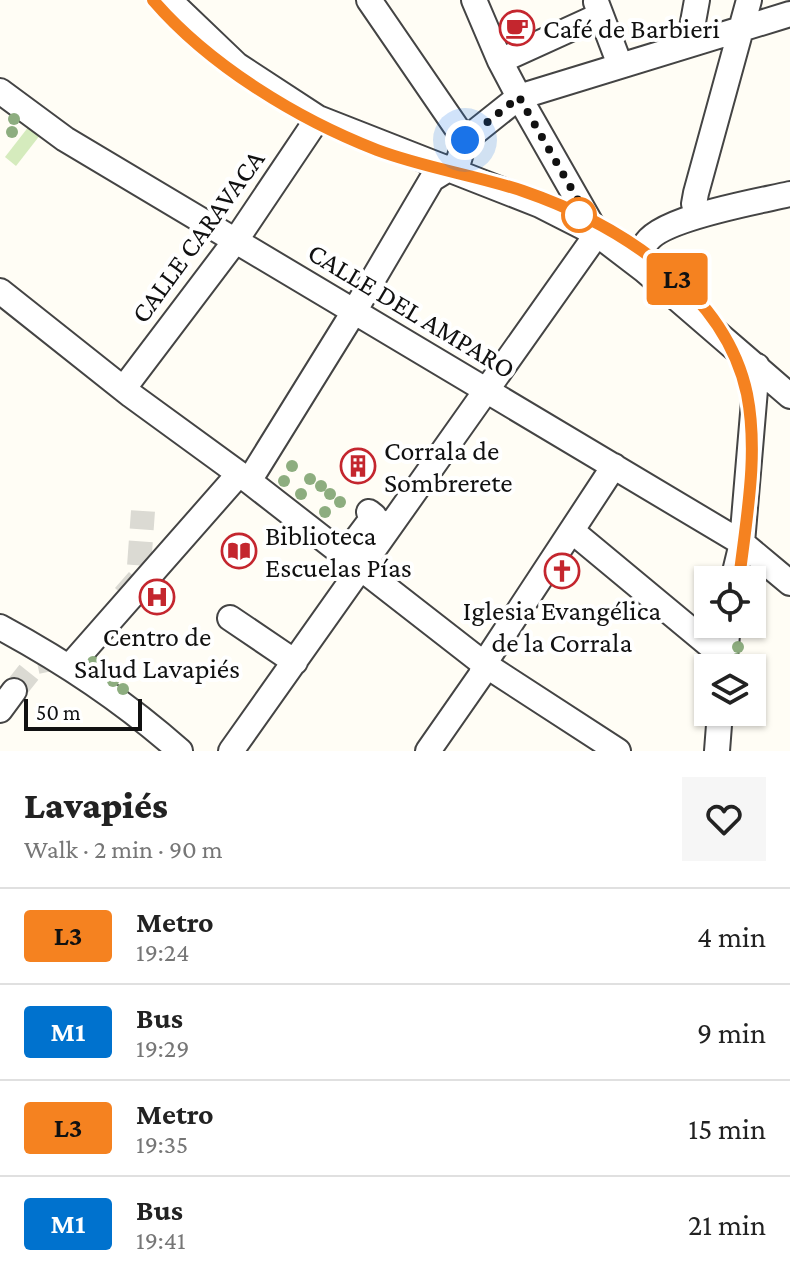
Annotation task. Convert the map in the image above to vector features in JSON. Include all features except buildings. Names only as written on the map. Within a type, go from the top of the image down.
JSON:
[{"type":"street","points":[[169,0],[237,65],[318,118],[540,205],[597,234],[644,270],[790,396]]},
{"type":"street","points":[[369,0],[465,140]]},
{"type":"street","points":[[474,0],[500,61],[597,234]]},
{"type":"street","points":[[689,44],[697,0]]},
{"type":"street","points":[[699,215],[694,204],[696,193],[749,0]]},
{"type":"street","points":[[500,61],[601,9],[620,65]]},
{"type":"street","points":[[70,666],[248,475],[355,310],[432,179],[458,163],[465,140],[519,97],[790,14]]},
{"type":"street","name":"CALLE DEL AMPARO","points":[[0,91],[65,139],[487,389],[561,429],[614,466],[742,543],[790,583]]},
{"type":"street","name":"CALLE CARAVACA","points":[[124,388],[236,240],[318,118]]},
{"type":"street","points":[[644,270],[643,252],[650,239],[669,226],[699,215],[790,194]]},
{"type":"street","points":[[231,751],[597,234]]},
{"type":"street","points":[[0,291],[124,388],[366,561],[484,664],[618,751]]},
{"type":"street","points":[[736,566],[742,543],[757,366]]},
{"type":"street","points":[[248,475],[265,472],[282,451]]},
{"type":"street","points":[[428,751],[481,675],[484,664],[614,466]]},
{"type":"street","points":[[366,561],[366,548],[384,523],[380,519],[361,544],[356,540],[374,516],[369,512]]},
{"type":"street","points":[[572,531],[714,654]]},
{"type":"street","points":[[230,618],[295,662]]},
{"type":"street","points":[[0,627],[70,666],[146,720],[180,751]]},
{"type":"street","points":[[89,692],[128,719],[146,720]]},
{"type":"street","points":[[717,751],[719,726]]},
{"type":"green space","points":[[33,121],[44,130],[16,166],[5,157]]},
{"type":"tunnel","points":[[124,596],[138,580],[143,511]]},
{"type":"tunnel","points":[[14,691],[37,662],[66,656]]},
{"type":"metro line","name":"L3","points":[[153,0],[194,41],[239,76],[314,122],[378,150],[444,171],[503,185],[559,205],[627,243],[683,284],[728,341],[746,390],[753,442],[740,566]]},
{"type":"place","name":"Café de Barbieri","points":[[517,28]]},
{"type":"place","name":"Corrala de Sombrerete","points":[[358,466]]},
{"type":"place","name":"Biblioteca Escuelas Pías","points":[[239,551]]},
{"type":"place","name":"Iglesia Evangélica de la Corrala","points":[[562,571]]},
{"type":"place","name":"Centro de Salud Lavapiés","points":[[157,597]]},
{"type":"route","points":[[465,140],[519,97],[587,216],[579,215]]}]
